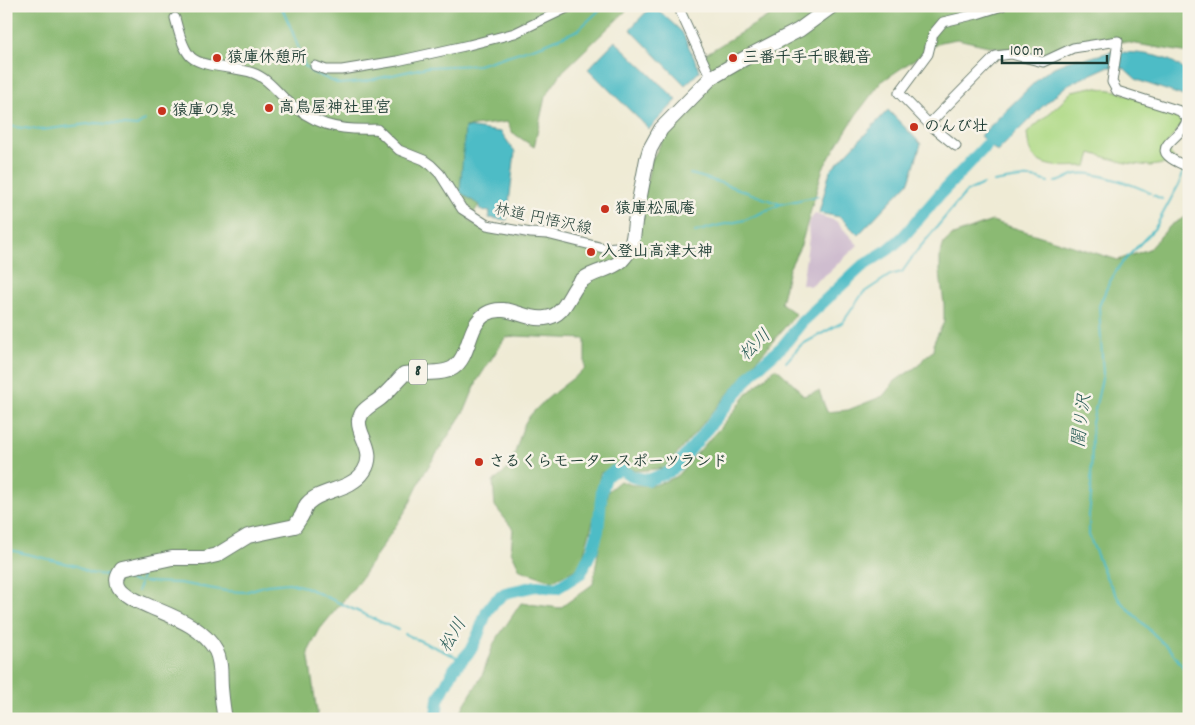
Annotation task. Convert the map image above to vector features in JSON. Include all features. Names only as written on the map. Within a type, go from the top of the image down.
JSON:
[{"type":"main road","name":"8","points":[[224,719],[220,660],[215,650],[197,630],[124,593],[119,588],[117,582],[118,575],[122,569],[172,558],[204,558],[216,554],[248,536],[295,526],[304,513],[307,503],[318,496],[342,488],[358,478],[364,471],[368,451],[359,420],[362,413],[386,394],[404,374],[443,371],[452,368],[462,359],[478,322],[486,314],[503,309],[534,318],[555,316],[570,299],[578,284],[588,276],[615,265],[622,260],[631,246],[650,149],[661,130],[711,78],[747,56],[799,30],[832,6]]},
{"type":"street","points":[[315,66],[326,70],[342,70],[397,61],[470,45],[515,33],[571,6]]},
{"type":"street","points":[[680,6],[680,13],[711,78]]},
{"type":"street","points":[[956,146],[929,124],[899,93],[928,54],[933,34],[943,22],[1002,6]]},
{"type":"street","name":"林道 円悟沢線","points":[[175,18],[187,52],[192,58],[210,64],[254,73],[268,82],[300,110],[328,126],[354,130],[377,128],[399,150],[424,160],[431,165],[440,174],[462,209],[487,225],[546,234],[603,248],[631,246]]},
{"type":"street","points":[[929,124],[996,56],[1011,54],[1043,62],[1073,48],[1118,41],[1112,82],[1117,91],[1180,111],[1187,118],[1185,127],[1165,146],[1165,151],[1169,156],[1183,164]]},
{"type":"shaded area","points":[[815,214],[836,221],[858,245],[829,272],[810,286],[802,284],[809,238],[808,226],[809,221]]},
{"type":"green space","points":[[6,6],[631,6],[563,71],[545,97],[534,147],[513,133],[507,122],[465,127],[479,205],[469,220],[476,225],[495,231],[632,252],[651,162],[662,141],[714,80],[704,55],[785,6],[1189,6],[1189,53],[1101,38],[1037,55],[957,39],[940,42],[881,82],[856,115],[823,168],[801,245],[789,269],[781,303],[796,314],[665,468],[636,471],[624,465],[600,473],[594,518],[580,567],[553,581],[520,570],[511,551],[513,529],[495,506],[493,481],[506,471],[510,464],[528,418],[543,403],[585,369],[585,339],[515,336],[505,338],[477,381],[466,408],[423,475],[408,507],[360,580],[320,629],[308,652],[318,719],[6,719]]},
{"type":"green space","points":[[1092,87],[1117,91],[1187,118],[1165,146],[1177,162],[1150,166],[1126,163],[1091,153],[1087,166],[1064,167],[1042,163],[1036,159],[1030,151],[1027,133],[1072,91]]},
{"type":"green space","points":[[1189,215],[1189,719],[458,719],[464,705],[482,676],[494,643],[521,603],[560,608],[593,584],[608,491],[620,481],[632,485],[655,485],[676,477],[749,392],[776,368],[795,385],[803,396],[819,391],[827,412],[848,410],[883,396],[895,381],[919,365],[933,351],[934,342],[944,322],[940,256],[944,243],[953,235],[992,221],[1118,260],[1149,249],[1171,225]]},
{"type":"water","points":[[652,6],[682,32],[700,71],[685,85],[630,29]]},
{"type":"water","points":[[615,41],[677,100],[649,129],[588,69]]},
{"type":"water","points":[[1110,52],[1154,56],[1176,63],[1188,78],[1189,98],[1137,80],[1124,68],[1107,67],[1067,85],[997,152],[980,136],[1041,76],[1054,67],[1076,58],[1084,59]]},
{"type":"water","points":[[888,110],[921,144],[909,182],[858,235],[840,217],[819,213],[830,171]]},
{"type":"water","points":[[465,127],[501,132],[515,152],[507,220],[489,218],[490,211],[480,210],[479,205],[460,192]]},
{"type":"waterway","points":[[281,6],[305,66],[312,72],[339,84],[362,82],[427,67],[478,65],[545,44],[578,30],[604,6]]},
{"type":"waterway","points":[[6,126],[41,130],[96,123],[137,126],[145,120]]},
{"type":"waterway","name":"松川","points":[[436,719],[438,700],[454,669],[470,651],[487,611],[495,601],[505,593],[536,586],[557,588],[581,573],[593,548],[598,531],[602,490],[606,477],[612,472],[621,469],[633,477],[648,480],[671,471],[756,369],[783,346],[802,322],[861,267],[889,249],[903,237],[940,194],[1000,131]]},
{"type":"waterway","name":"闇り沢","points":[[1184,169],[1179,184],[1155,228],[1120,265],[1109,283],[1099,306],[1103,374],[1092,423],[1089,535],[1107,579],[1120,601],[1171,651],[1186,671],[1189,680]]},
{"type":"waterway","points":[[690,174],[780,204]]},
{"type":"waterway","points":[[1055,182],[1077,174],[1093,175],[1125,183],[1150,193]]},
{"type":"waterway","points":[[994,182],[1028,178],[1048,182]]},
{"type":"waterway","points":[[786,362],[801,345],[843,322],[863,293],[890,275],[902,272],[916,252],[966,192],[983,184]]},
{"type":"waterway","points":[[1153,195],[1162,199]]},
{"type":"waterway","points":[[695,232],[745,220],[781,204],[818,196]]},
{"type":"waterway","points":[[6,549],[77,566],[89,573],[112,576]]},
{"type":"waterway","points":[[138,591],[142,575]]},
{"type":"waterway","points":[[124,579],[137,582]]},
{"type":"waterway","points":[[144,582],[179,583],[226,591],[245,592],[267,585],[289,583],[305,587],[398,630]]},
{"type":"waterway","points":[[405,634],[461,659]]},
{"type":"place","name":"猿庫休憩所","points":[[217,58]]},
{"type":"place","name":"三番千手千眼観音","points":[[733,58]]},
{"type":"place","name":"高鳥屋神社里宮","points":[[269,108]]},
{"type":"place","name":"猿庫の泉","points":[[162,111]]},
{"type":"place","name":"のんび壮","points":[[914,127]]},
{"type":"place","name":"猿庫松風庵","points":[[605,209]]},
{"type":"place","name":"入登山高津大神","points":[[591,252]]},
{"type":"place","name":"さるくらモータースポーツランド","points":[[479,462]]}]
